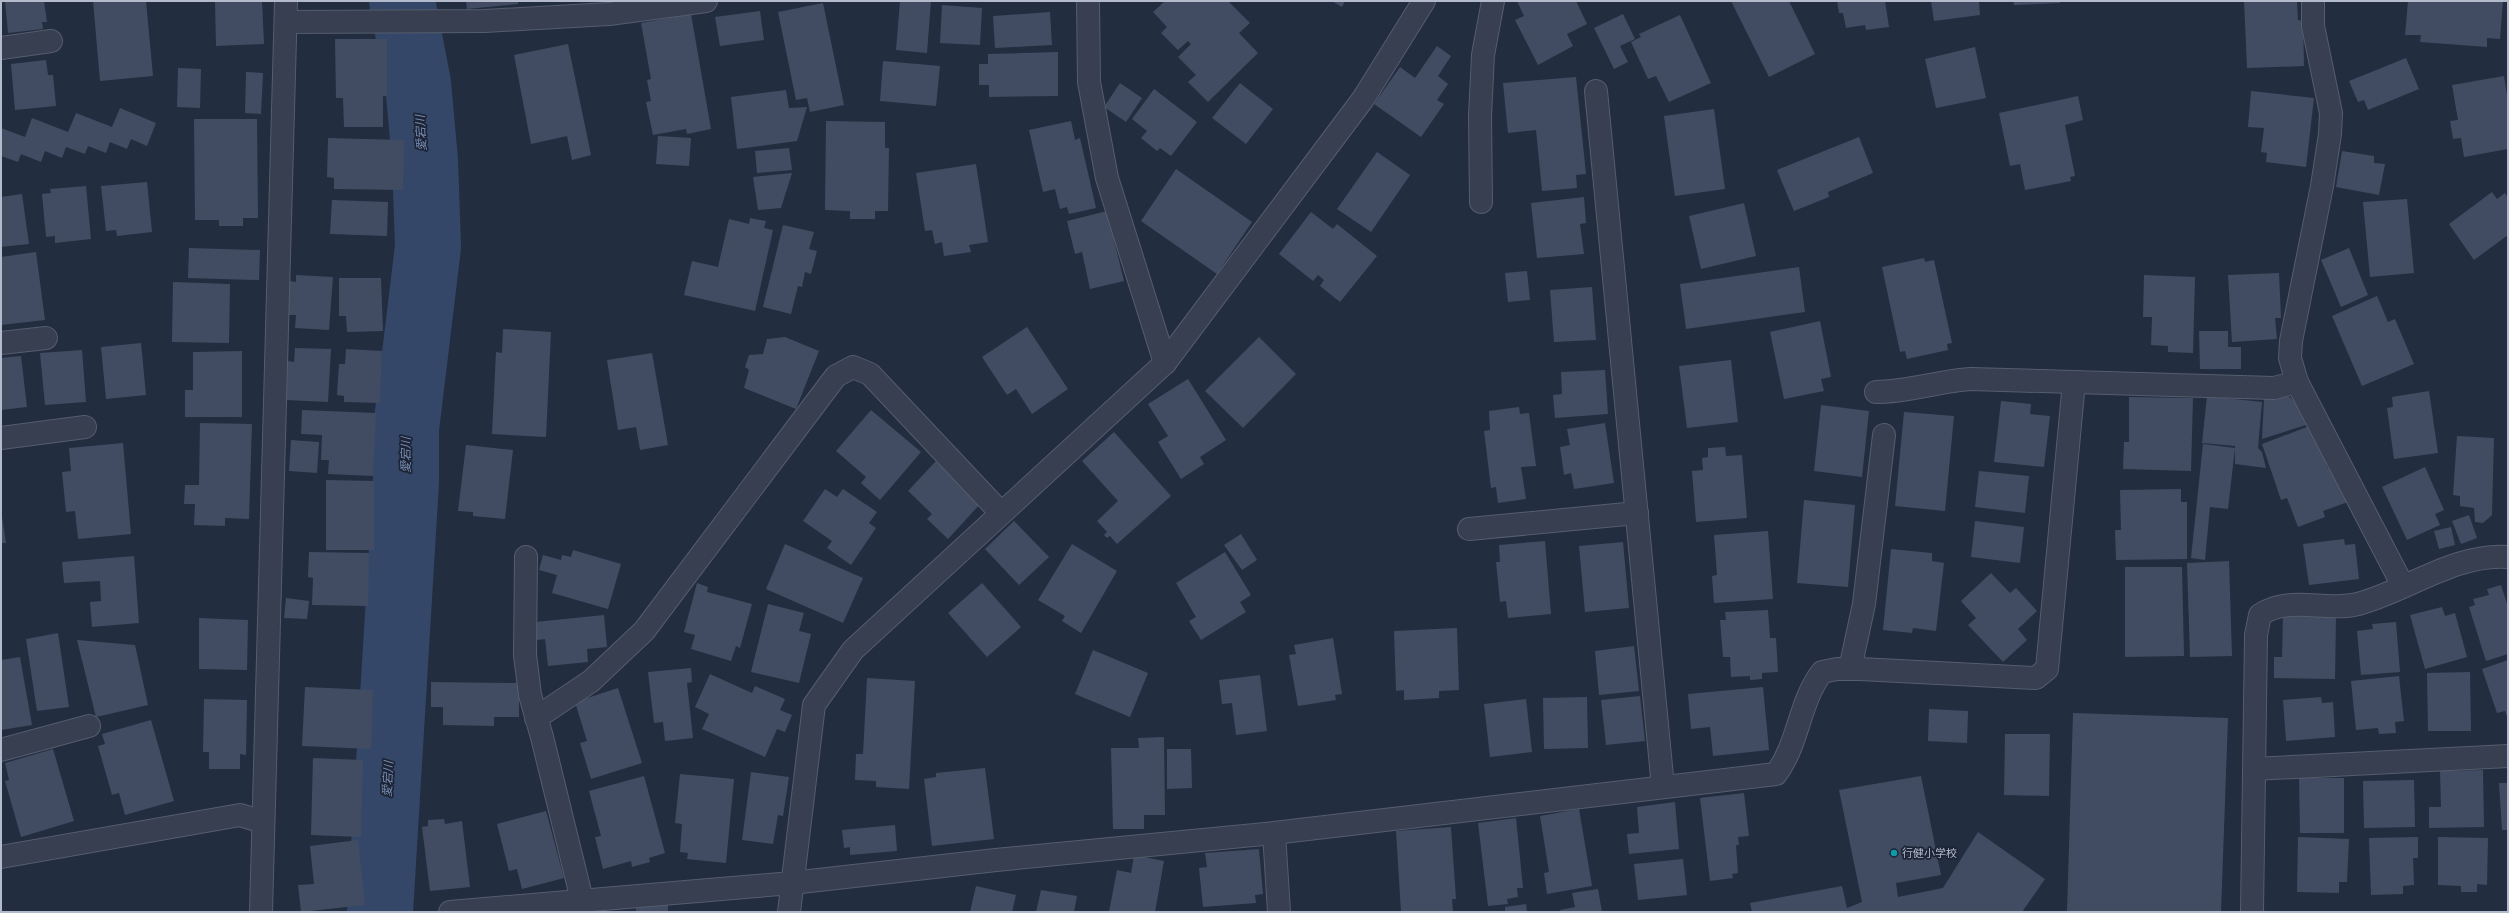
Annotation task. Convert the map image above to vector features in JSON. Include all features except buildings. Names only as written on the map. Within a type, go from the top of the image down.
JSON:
[{"type":"street","points":[[261,912],[262,822],[286,1]]},
{"type":"street","points":[[286,22],[485,21],[608,7],[706,1]]},
{"type":"street","points":[[1088,1],[1090,82],[1107,178],[1165,363]]},
{"type":"street","points":[[789,912],[814,705],[853,650],[1165,363],[1363,99],[1424,1]]},
{"type":"street","points":[[1481,202],[1480,116],[1483,55],[1493,1]]},
{"type":"street","points":[[2313,1],[2313,26],[2331,113],[2322,186],[2291,342],[2290,358],[2297,382],[2403,586]]},
{"type":"street","points":[[1,48],[50,41]]},
{"type":"street","points":[[1596,91],[1663,787]]},
{"type":"street","points":[[1,343],[46,338]]},
{"type":"street","points":[[536,718],[591,681],[644,631],[836,376],[853,367],[870,374],[1001,513]]},
{"type":"street","points":[[1876,392],[1906,390],[1951,380],[1971,379],[2274,388],[2297,382]]},
{"type":"street","points":[[450,912],[792,883],[996,860],[1274,833],[1776,774],[1787,759],[1811,686],[1822,672],[1850,669],[2036,678],[2047,669],[2074,382]]},
{"type":"street","points":[[1,438],[85,427]]},
{"type":"street","points":[[1850,669],[1864,604],[1884,435]]},
{"type":"street","points":[[1469,529],[1637,513]]},
{"type":"street","points":[[526,557],[525,655],[530,695],[582,900]]},
{"type":"street","points":[[2252,912],[2256,636],[2260,615],[2270,607],[2343,608],[2371,600],[2446,569],[2484,559],[2508,558]]},
{"type":"street","points":[[1,750],[89,726]]},
{"type":"street","points":[[2254,769],[2508,756]]},
{"type":"street","points":[[1,857],[240,815],[262,822]]},
{"type":"street","points":[[1274,833],[1279,912]]},
{"type":"waterway","name":"愛宕川","points":[[380,912],[406,482],[406,429],[428,247],[425,160],[418,83],[402,1]]},
{"type":"place","name":"行健小学校","points":[[1894,853]]}]
